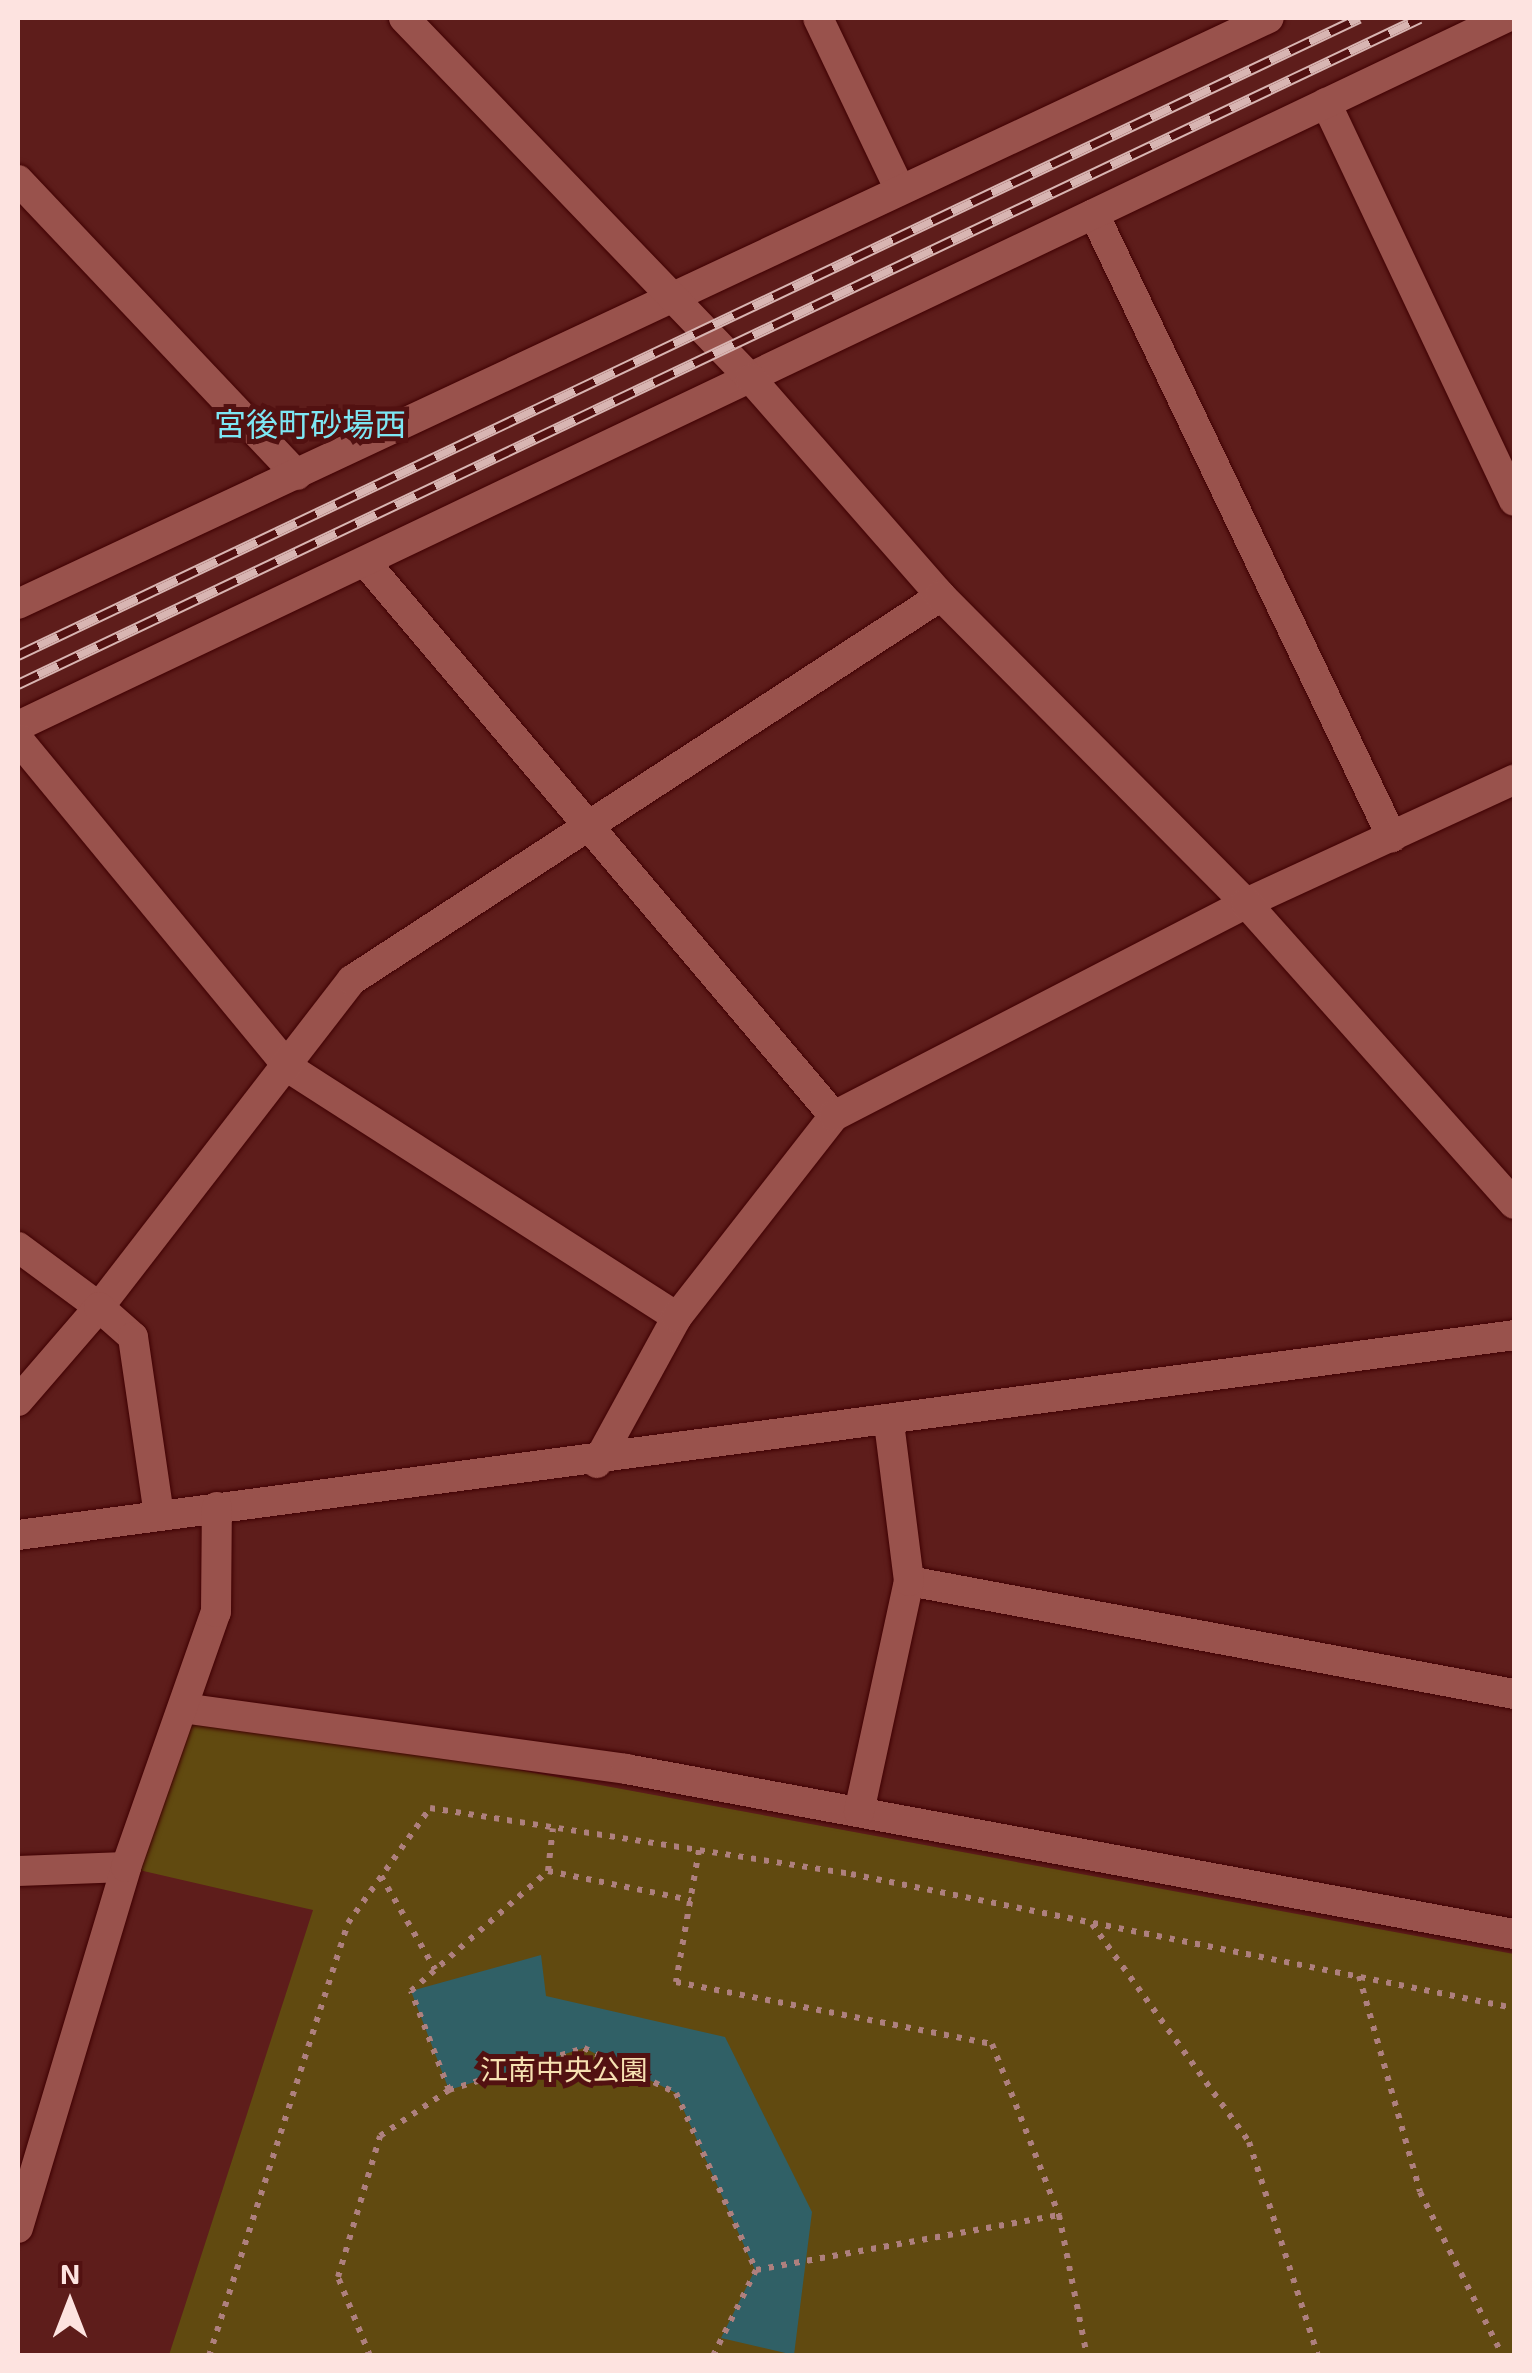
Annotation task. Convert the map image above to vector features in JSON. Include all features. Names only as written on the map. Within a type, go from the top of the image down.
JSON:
[{"type":"street","points":[[404,18],[751,378],[941,596],[1246,903],[1514,1204]]},
{"type":"street","points":[[818,18],[899,188]]},
{"type":"street","points":[[18,604],[675,298],[899,188],[1269,18]]},
{"type":"street","points":[[18,726],[1506,18]]},
{"type":"street","points":[[1326,103],[1514,502]]},
{"type":"street","points":[[18,180],[298,475]]},
{"type":"street","points":[[1094,214],[1392,837]]},
{"type":"street","points":[[366,563],[834,1116]]},
{"type":"street","points":[[18,1401],[99,1307],[290,1068],[352,980],[588,822],[941,596]]},
{"type":"street","points":[[18,739],[290,1068],[677,1317]]},
{"type":"street","points":[[597,1463],[677,1317],[834,1116],[1246,903],[1514,780]]},
{"type":"street","points":[[18,1247],[133,1337],[160,1515]]},
{"type":"street","points":[[18,1535],[217,1507],[597,1463],[1514,1336]]},
{"type":"street","points":[[859,1812],[909,1582],[889,1422]]},
{"type":"street","points":[[18,2228],[24,2184],[126,1867],[189,1709],[216,1612],[217,1507]]},
{"type":"street","points":[[909,1582],[1514,1694]]},
{"type":"street","points":[[189,1709],[626,1768],[1514,1934]]},
{"type":"street","points":[[18,1871],[126,1867]]},
{"type":"path","points":[[209,2356],[348,1923],[430,1808],[699,1850],[1090,1922],[1514,2008]]},
{"type":"path","points":[[450,2090],[412,1991],[548,1871],[553,1828]]},
{"type":"path","points":[[699,1850],[676,1982],[992,2044],[1059,2215],[1087,2356]]},
{"type":"path","points":[[548,1871],[690,1900]]},
{"type":"path","points":[[382,1876],[436,1969]]},
{"type":"path","points":[[1090,1922],[1249,2142],[1318,2356]]},
{"type":"path","points":[[1358,1976],[1420,2192],[1503,2356]]},
{"type":"path","points":[[370,2356],[338,2277],[380,2136],[450,2090],[584,2048],[676,2094],[756,2270]]},
{"type":"path","points":[[756,2270],[1059,2215]]},
{"type":"path","points":[[712,2356],[756,2270]]},
{"type":"green space","name":"江南中央公園","points":[[189,1709],[1514,1954],[1514,2355],[169,2355],[313,1910],[126,1867]]},
{"type":"water","points":[[541,1955],[546,1996],[725,2037],[812,2212],[794,2355],[721,2338],[755,2270],[676,2093],[584,2048],[449,2090],[411,1991]]},
{"type":"railway","points":[[18,655],[1359,18]]},
{"type":"railway","points":[[18,684],[1420,18]]},
{"type":"district","name":"宮後町砂場西","points":[[310,423]]}]
